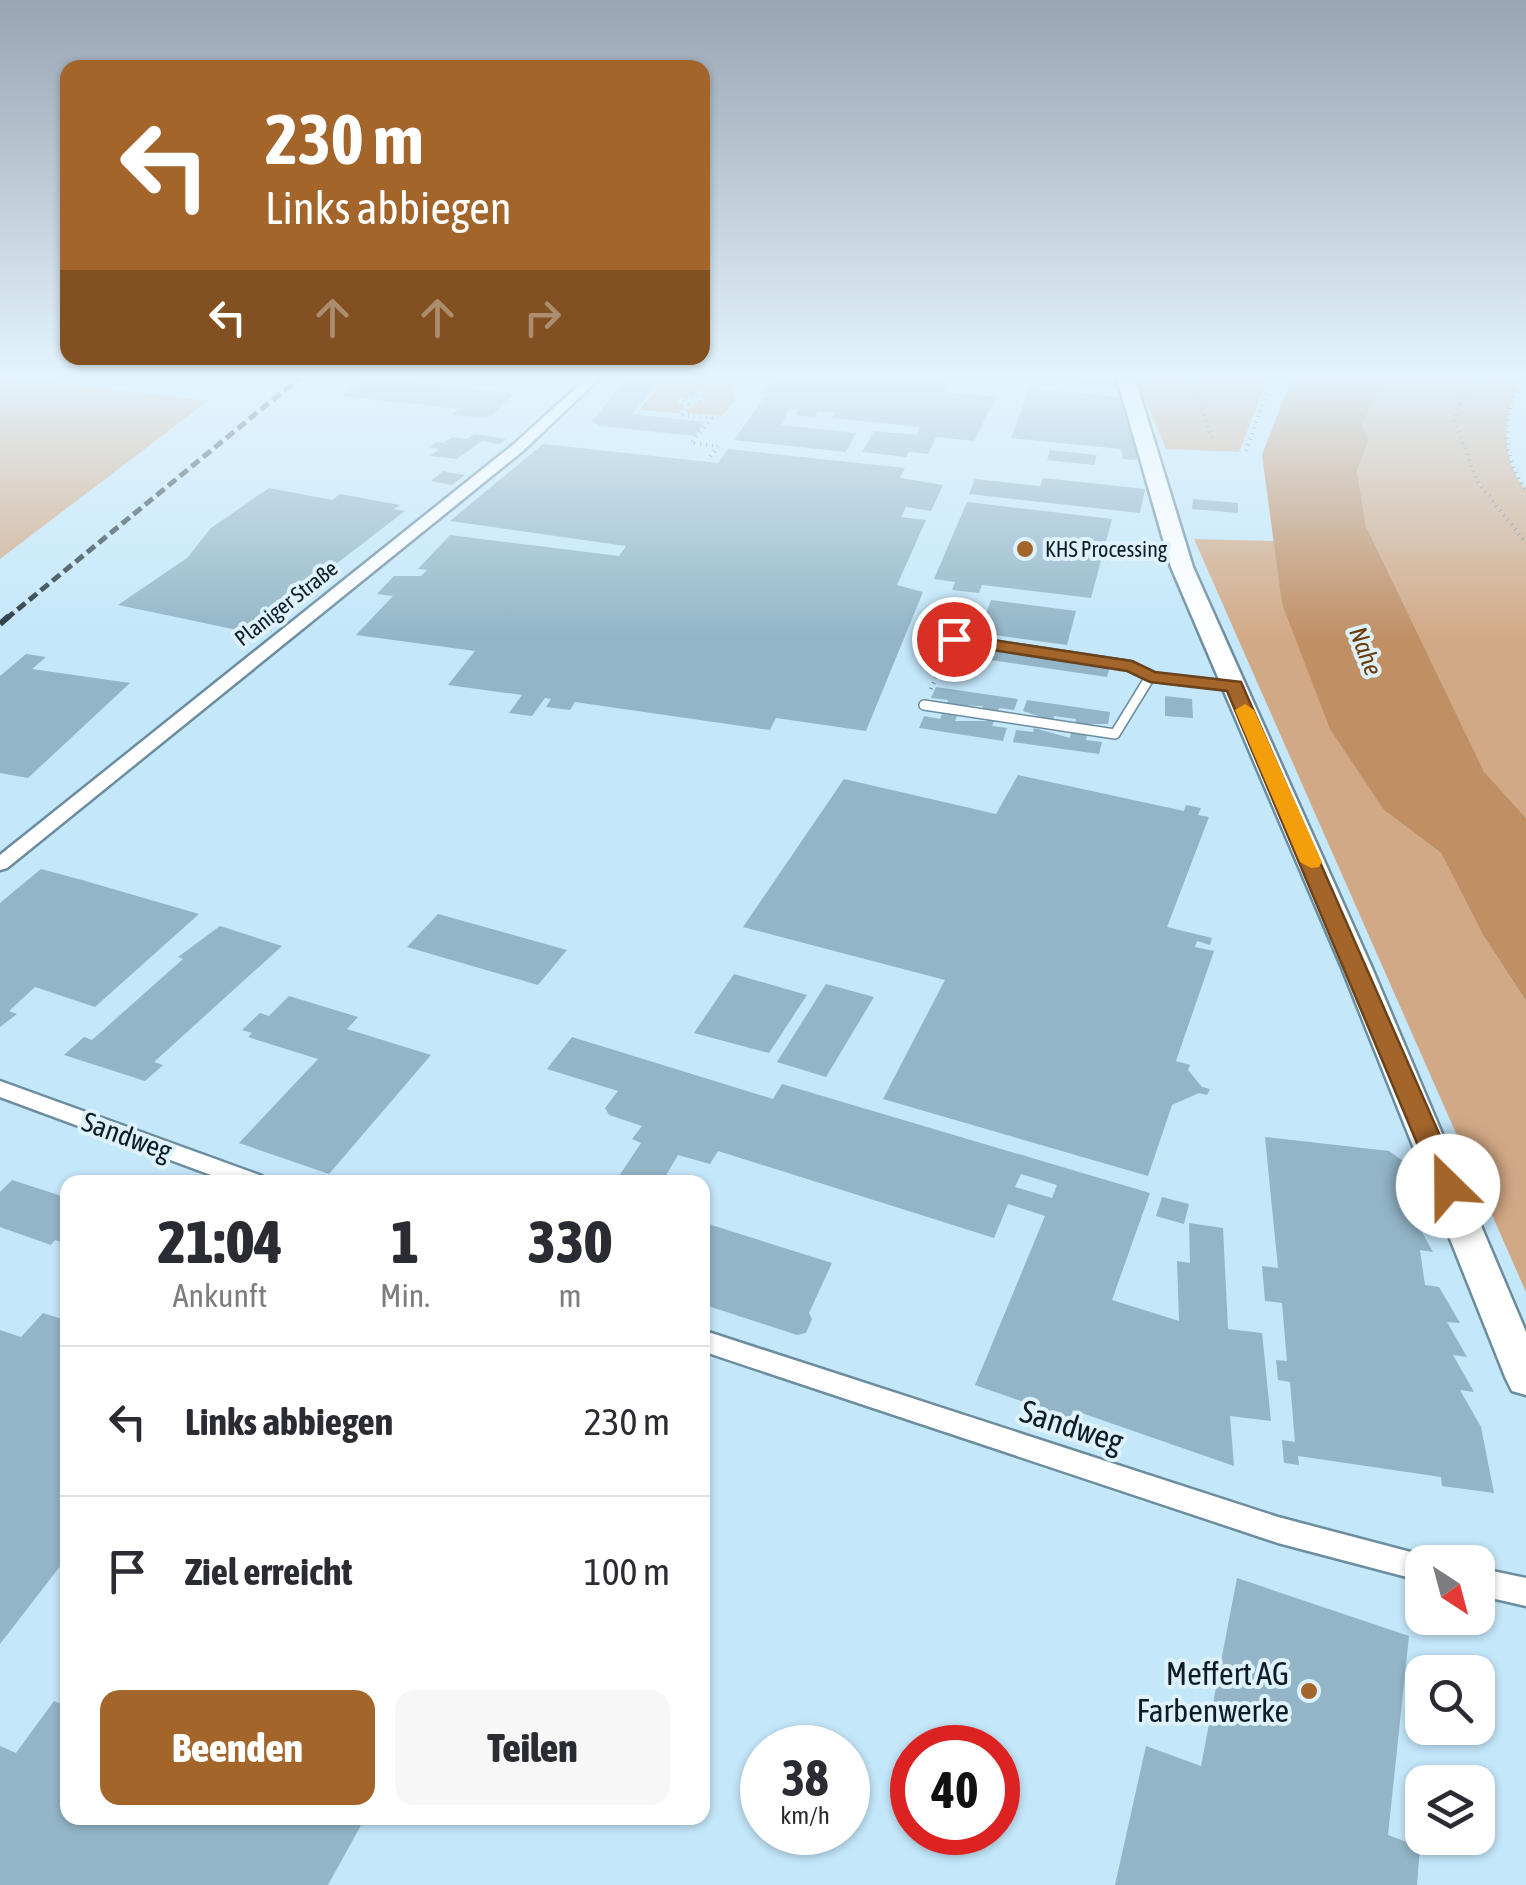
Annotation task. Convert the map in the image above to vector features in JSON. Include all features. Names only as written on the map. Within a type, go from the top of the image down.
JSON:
[{"type":"street","name":"Planiger Straße","points":[[0,864],[500,463]]},
{"type":"street","points":[[1151,463],[1182,567],[1358,968],[1526,1379]]},
{"type":"street","name":"Sandweg","points":[[0,1089],[235,1175]]},
{"type":"street","name":"Sandweg","points":[[710,1343],[1278,1530],[1405,1564]]},
{"type":"street","points":[[1495,1586],[1526,1592]]},
{"type":"lane","points":[[954,639],[1132,666],[1150,677],[1234,686]]},
{"type":"lane","points":[[924,706],[1114,734],[1150,677]]},
{"type":"path","points":[[1470,463],[1477,481],[1526,543]]},
{"type":"path","points":[[1512,463],[1526,490]]},
{"type":"path","points":[[924,706],[954,639]]},
{"type":"shaded area","points":[[0,463],[126,463],[0,559]]},
{"type":"shaded area","points":[[1360,463],[1511,463],[1526,490],[1526,818],[1484,773],[1366,526],[1357,471]]},
{"type":"shaded area","points":[[1194,539],[1276,541],[1282,604],[1384,810],[1441,853],[1483,935],[1526,1001],[1526,1292]]},
{"type":"water","name":"Nahe","points":[[1263,463],[1360,463],[1357,471],[1366,526],[1484,772],[1526,818],[1526,1001],[1483,935],[1441,853],[1384,810],[1330,729],[1282,604]]},
{"type":"building","points":[[520,463],[858,463],[905,468],[900,478],[943,485],[931,511],[906,507],[901,517],[926,520],[897,585],[923,592],[866,731],[776,718],[770,730],[575,702],[570,710],[546,707],[551,699],[545,698],[532,716],[509,713],[522,695],[448,685],[475,651],[356,635],[393,596],[377,594],[394,576],[421,576],[427,570],[418,569],[450,535],[619,556],[626,546],[450,521]]},
{"type":"building","points":[[443,471],[465,475],[452,485],[431,481]]},
{"type":"building","points":[[1043,478],[1145,489],[1140,513],[969,494],[975,479],[1040,486]]},
{"type":"building","points":[[269,488],[332,500],[340,494],[400,505],[394,509],[405,511],[247,632],[118,605],[187,558],[211,528]]},
{"type":"building","points":[[1193,499],[1238,503],[1238,513],[1192,509]]},
{"type":"building","name":"KHS Processing","points":[[967,502],[1112,519],[1091,598],[982,585],[979,593],[952,590],[955,582],[934,579]]},
{"type":"building","points":[[991,600],[1076,611],[1067,645],[979,633]]},
{"type":"building","points":[[954,643],[1110,667],[1107,677],[949,654]]},
{"type":"building","points":[[26,654],[46,657],[32,669],[130,683],[28,778],[0,773],[0,676]]},
{"type":"building","points":[[936,687],[1018,699],[1014,710],[999,708],[997,713],[982,710],[983,706],[946,705],[948,700],[931,698]]},
{"type":"building","points":[[1165,696],[1192,699],[1193,718],[1165,716]]},
{"type":"building","points":[[1027,700],[1110,712],[1108,724],[1075,724],[1076,719],[1054,716],[1053,721],[1023,711]]},
{"type":"building","points":[[942,714],[957,716],[955,721],[994,721],[992,726],[1007,728],[1003,741],[919,728],[924,716],[940,719]]},
{"type":"building","points":[[1034,728],[1070,738],[1071,733],[1087,735],[1086,740],[1102,742],[1099,754],[1013,742],[1016,730],[1033,732]]},
{"type":"building","points":[[1018,775],[1184,811],[1186,805],[1201,808],[1198,815],[1209,817],[1167,927],[1212,938],[1210,945],[1197,941],[1195,947],[1214,951],[1176,1061],[1190,1065],[1188,1070],[1202,1087],[1210,1089],[1207,1095],[1199,1093],[1172,1105],[1148,1176],[883,1099],[945,980],[743,927],[844,779],[996,814]]},
{"type":"building","points":[[41,869],[199,914],[95,1007],[35,987],[9,1011],[17,1014],[0,1027],[0,903]]},
{"type":"building","points":[[438,914],[567,950],[538,985],[407,947]]},
{"type":"building","points":[[220,926],[282,946],[154,1062],[163,1065],[145,1081],[64,1055],[84,1037],[92,1040],[183,959],[178,957]]},
{"type":"building","points":[[734,974],[807,995],[769,1053],[694,1033]]},
{"type":"building","points":[[826,984],[874,997],[826,1077],[777,1062]]},
{"type":"building","points":[[289,996],[358,1017],[347,1029],[431,1055],[329,1174],[239,1143],[318,1059],[248,1037],[252,1033],[242,1030],[260,1013],[269,1016]]},
{"type":"building","points":[[572,1037],[773,1099],[782,1084],[1150,1193],[1112,1300],[1179,1321],[1177,1261],[1190,1263],[1189,1223],[1223,1228],[1228,1329],[1262,1333],[1271,1421],[1230,1416],[1234,1466],[1073,1410],[1070,1418],[975,1385],[1045,1216],[1008,1204],[994,1238],[718,1151],[710,1164],[678,1155],[666,1175],[620,1175],[641,1143],[632,1139],[642,1126],[609,1115],[605,1108],[618,1091],[547,1069]],"holes":[[[1021,1174],[1057,1185],[1052,1198],[1015,1187]]]},
{"type":"building","points":[[1265,1137],[1389,1151],[1403,1161],[1407,1185],[1426,1219],[1414,1218],[1433,1252],[1420,1250],[1425,1285],[1439,1287],[1460,1323],[1447,1322],[1467,1357],[1453,1355],[1474,1392],[1460,1390],[1481,1427],[1494,1493],[1442,1486],[1441,1477],[1298,1456],[1299,1465],[1284,1463],[1282,1440],[1295,1442],[1290,1382],[1278,1380],[1276,1360],[1287,1361],[1282,1303],[1265,1301],[1262,1266],[1278,1268]]},
{"type":"building","points":[[12,1180],[60,1195],[60,1242],[55,1240],[51,1245],[0,1227],[0,1192]]},
{"type":"building","points":[[1162,1197],[1189,1204],[1184,1224],[1156,1216]]},
{"type":"building","points":[[710,1225],[832,1263],[809,1313],[812,1319],[806,1333],[797,1335],[710,1307]]},
{"type":"building","points":[[43,1313],[60,1318],[60,1566],[0,1644],[0,1330],[21,1337]]},
{"type":"building","name":"Meffert AG Farbenwerke","points":[[1237,1578],[1409,1636],[1388,1835],[1405,1841],[1405,1855],[1419,1855],[1417,1885],[1115,1885],[1146,1746],[1201,1766]]},
{"type":"building","points":[[54,1701],[60,1704],[60,1825],[361,1825],[328,1885],[0,1885],[0,1746],[16,1753]]},
{"type":"railway","points":[[6,619],[196,463]]},
{"type":"railway","points":[[0,624],[9,616]]},
{"type":"slow traffic","points":[[1245,710],[1311,862]]},
{"type":"place","name":"KHS Processing","points":[[1025,549]]},
{"type":"place","name":"Meffert AG Farbenwerke","points":[[1309,1691]]},
{"type":"route","points":[[954,639],[1132,666],[1150,677],[1234,686],[1358,968],[1448,1186]]}]
